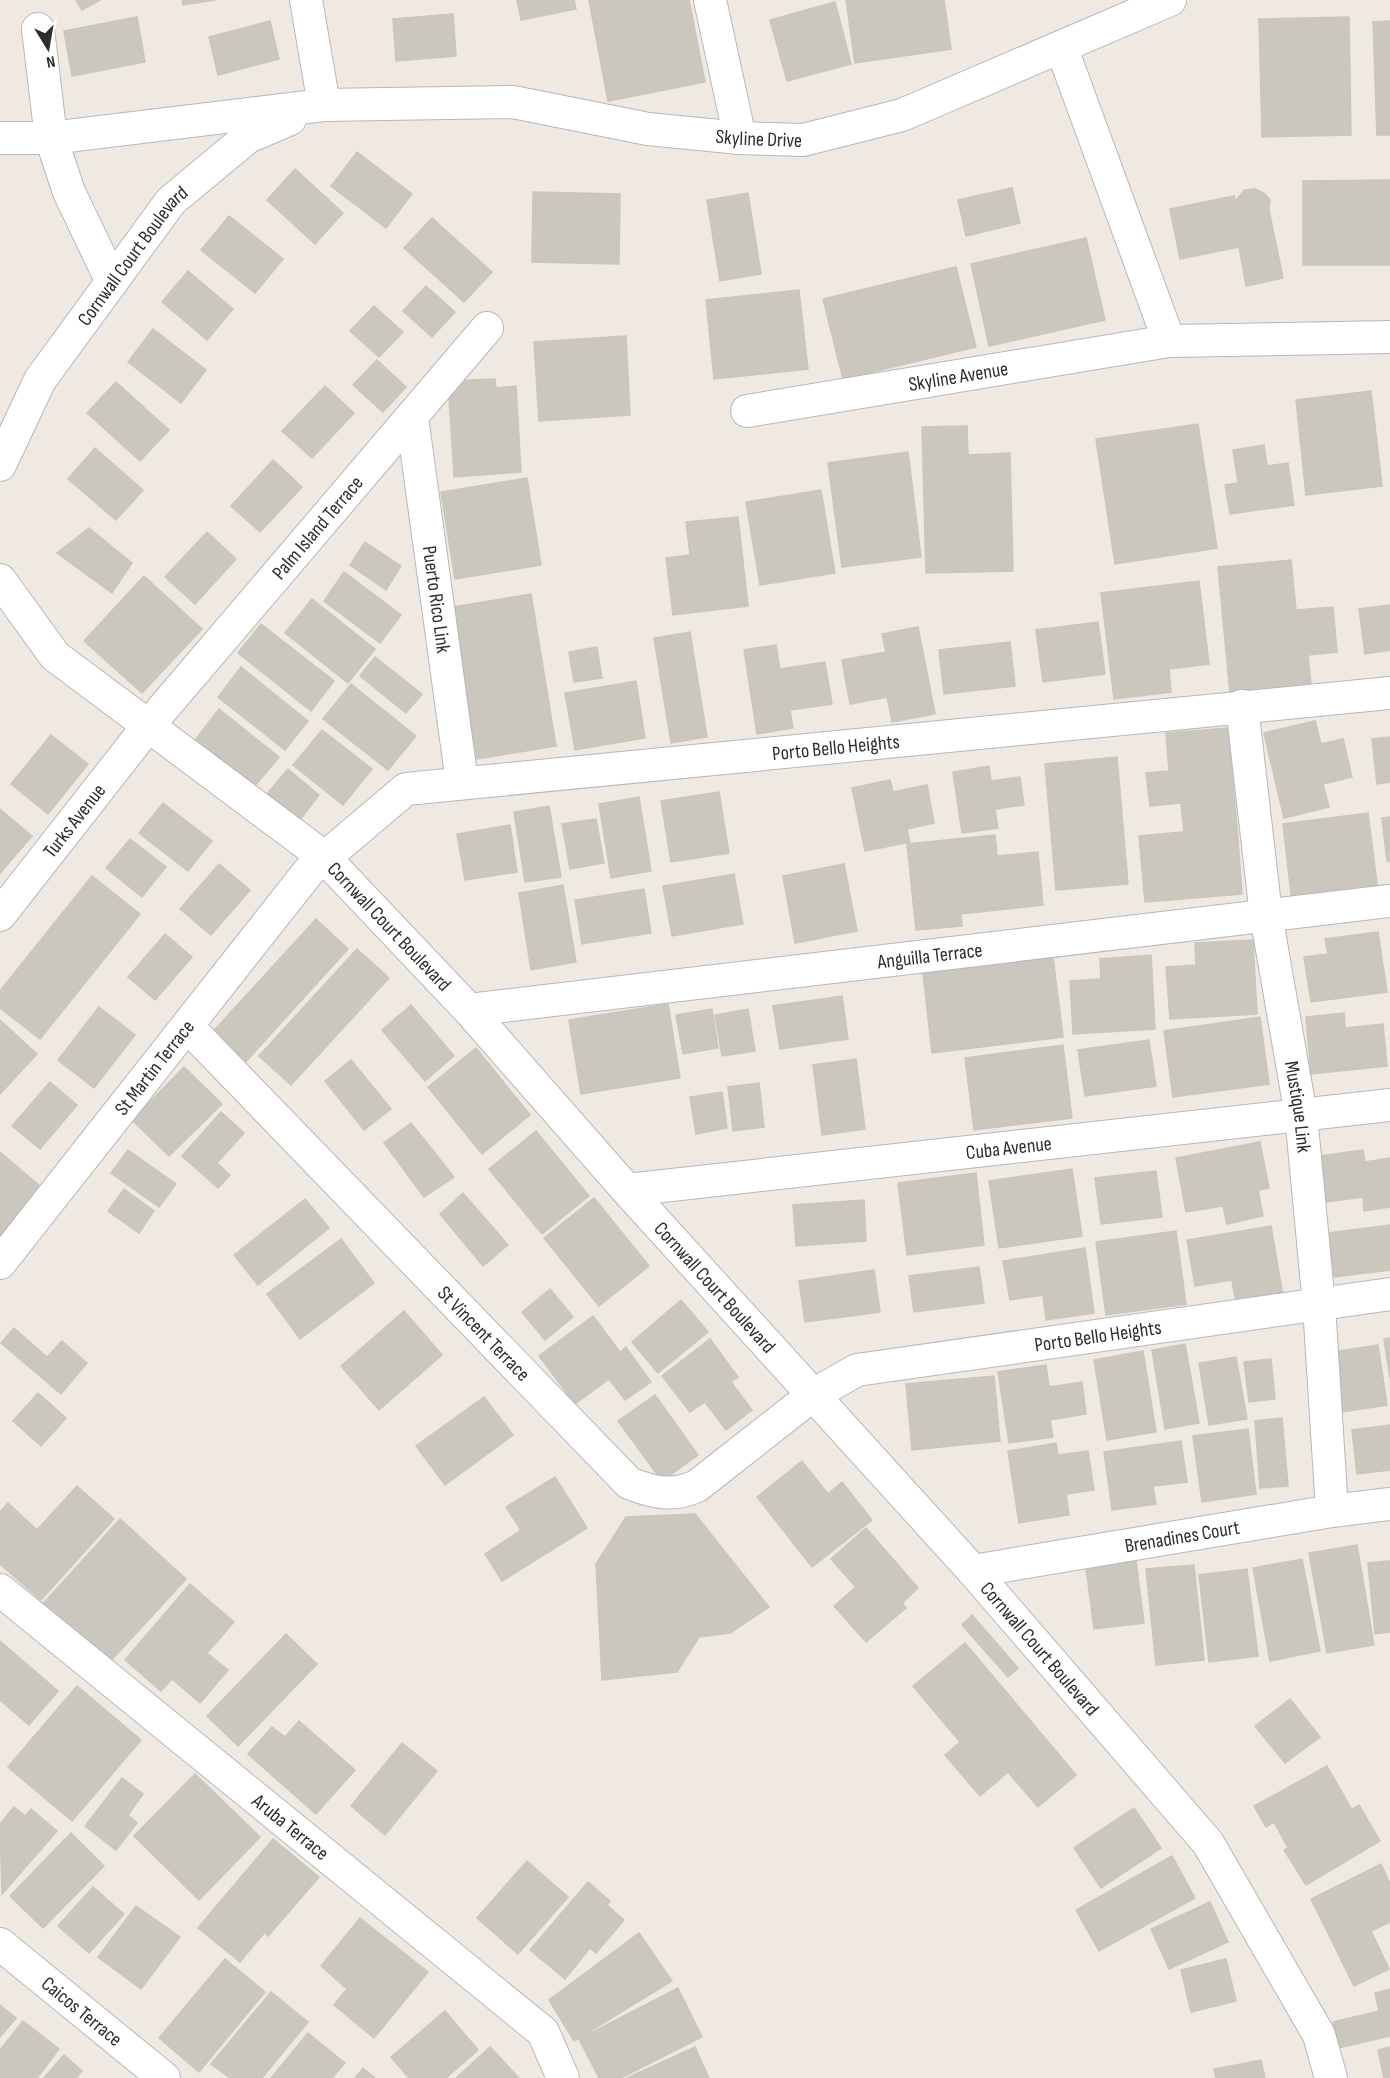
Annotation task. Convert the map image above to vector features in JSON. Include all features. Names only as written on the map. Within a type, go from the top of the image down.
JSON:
[{"type":"street","points":[[306,0],[324,105]]},
{"type":"street","points":[[710,0],[740,138]]},
{"type":"street","name":"Skyline Drive","points":[[0,138],[51,138],[324,105],[513,102],[648,129],[740,138],[803,140],[902,115],[1062,49],[1170,0]]},
{"type":"street","points":[[38,28],[51,138],[69,192],[112,282]]},
{"type":"street","points":[[1062,49],[1169,341]]},
{"type":"street","name":"Cornwall Court Boulevard","points":[[3,452],[40,380],[171,201],[248,137],[324,105]]},
{"type":"street","name":"Palm Island Terrace","points":[[148,726],[487,328]]},
{"type":"street","name":"Skyline Avenue","points":[[747,411],[1169,341],[1390,337]]},
{"type":"street","name":"Puerto Rico Link","points":[[412,417],[462,782]]},
{"type":"street","name":"Cornwall Court Boulevard","points":[[0,580],[55,656],[148,726],[317,864],[470,1010],[627,1190],[973,1571],[1208,1843],[1319,2035],[1331,2078]]},
{"type":"street","name":"Porto Bello Heights","points":[[317,864],[406,789],[1390,693]]},
{"type":"street","name":"Mustique Link","points":[[1242,706],[1266,915],[1301,1115],[1319,1305],[1332,1511]]},
{"type":"street","name":"Turks Avenue","points":[[0,915],[148,726]]},
{"type":"street","name":"St Martin Terrace","points":[[0,1263],[317,864]]},
{"type":"street","name":"Anguilla Terrace","points":[[470,1010],[1390,901]]},
{"type":"street","name":"St Vincent Terrace","points":[[188,1027],[629,1483],[661,1494],[680,1493],[696,1486],[813,1395]]},
{"type":"street","name":"Cuba Avenue","points":[[627,1190],[1390,1105]]},
{"type":"street","name":"Porto Bello Heights","points":[[813,1395],[857,1370],[1390,1294]]},
{"type":"street","name":"Brenadines Court","points":[[973,1571],[1332,1511],[1390,1504]]},
{"type":"street","name":"Aruba Terrace","points":[[0,1590],[543,2032],[563,2078]]},
{"type":"street","name":"Caicos Terrace","points":[[0,1944],[164,2078]]},
{"type":"building","points":[[76,0],[100,0],[82,10]]},
{"type":"building","points":[[182,0],[215,0],[183,5]]},
{"type":"building","points":[[517,0],[574,0],[576,9],[521,20]]},
{"type":"building","points":[[589,0],[689,0],[705,82],[608,101]]},
{"type":"building","points":[[846,0],[944,0],[951,49],[855,63]]},
{"type":"building","points":[[835,2],[851,64],[787,81],[770,20]]},
{"type":"building","points":[[453,14],[456,56],[396,61],[393,19]]},
{"type":"building","points":[[137,17],[145,62],[72,76],[64,31]]},
{"type":"building","points":[[1349,17],[1351,135],[1262,137],[1259,19]]},
{"type":"building","points":[[270,21],[279,59],[218,75],[209,37]]},
{"type":"building","points":[[1390,21],[1390,135],[1377,135],[1373,22]]},
{"type":"building","points":[[357,152],[412,194],[386,228],[331,186]]},
{"type":"building","points":[[295,169],[343,213],[315,244],[267,200]]},
{"type":"building","points":[[1390,180],[1390,265],[1303,265],[1303,181]]},
{"type":"building","points":[[1012,188],[1020,223],[966,236],[958,200]]},
{"type":"building","points":[[1255,189],[1264,193],[1270,200],[1269,210],[1283,278],[1246,286],[1239,247],[1180,259],[1170,209],[1234,196],[1235,201],[1245,190]]},
{"type":"building","points":[[533,192],[620,194],[619,264],[532,262]]},
{"type":"building","points":[[748,193],[761,274],[720,281],[707,200]]},
{"type":"building","points":[[229,216],[283,259],[255,293],[201,250]]},
{"type":"building","points":[[432,218],[492,272],[464,302],[404,248]]},
{"type":"building","points":[[1086,238],[1105,320],[989,346],[971,264]]},
{"type":"building","points":[[956,267],[976,347],[843,379],[823,299]]},
{"type":"building","points":[[188,271],[233,309],[207,340],[162,302]]},
{"type":"building","points":[[426,286],[455,312],[432,337],[403,311]]},
{"type":"building","points":[[799,290],[808,369],[714,379],[706,300]]},
{"type":"building","points":[[374,306],[403,332],[379,357],[350,331]]},
{"type":"building","points":[[153,329],[206,370],[181,403],[128,362]]},
{"type":"building","points":[[626,336],[630,415],[539,421],[534,342]]},
{"type":"building","points":[[377,360],[406,387],[383,412],[353,385]]},
{"type":"building","points":[[495,379],[496,388],[516,386],[521,472],[454,477],[448,381]]},
{"type":"building","points":[[116,382],[169,430],[140,461],[87,413]]},
{"type":"building","points":[[325,386],[354,413],[312,458],[282,431]]},
{"type":"building","points":[[1371,391],[1382,486],[1306,495],[1296,400]]},
{"type":"building","points":[[1198,424],[1217,548],[1115,564],[1096,439]]},
{"type":"building","points":[[967,426],[968,455],[1010,453],[1013,571],[926,573],[922,427]]},
{"type":"building","points":[[1264,445],[1267,466],[1288,463],[1294,505],[1230,514],[1225,485],[1238,483],[1233,450]]},
{"type":"building","points":[[95,448],[143,490],[116,520],[68,479]]},
{"type":"building","points":[[908,452],[921,557],[842,567],[828,463]]},
{"type":"building","points":[[273,460],[302,487],[260,532],[231,506]]},
{"type":"building","points":[[527,478],[541,565],[455,579],[441,492]]},
{"type":"building","points":[[821,490],[835,573],[760,585],[746,502]]},
{"type":"building","points":[[738,517],[748,606],[673,615],[666,558],[690,555],[686,522]]},
{"type":"building","points":[[89,528],[132,563],[112,593],[57,553]]},
{"type":"building","points":[[207,532],[236,559],[195,604],[165,577]]},
{"type":"building","points":[[365,542],[401,566],[386,590],[350,565]]},
{"type":"building","points":[[1291,560],[1296,610],[1333,607],[1337,652],[1308,655],[1311,685],[1230,693],[1218,567]]},
{"type":"building","points":[[344,572],[401,615],[380,643],[324,601]]},
{"type":"building","points":[[144,576],[202,629],[142,693],[84,641]]},
{"type":"building","points":[[1199,581],[1209,664],[1169,669],[1171,692],[1114,699],[1101,593]]},
{"type":"building","points":[[531,594],[556,746],[477,759],[453,607]]},
{"type":"building","points":[[312,599],[375,649],[348,683],[285,633]]},
{"type":"building","points":[[1390,605],[1390,650],[1365,654],[1359,609]]},
{"type":"building","points":[[1098,622],[1105,674],[1043,682],[1036,630]]},
{"type":"building","points":[[261,624],[334,681],[311,711],[238,653]]},
{"type":"building","points":[[918,627],[935,714],[892,722],[887,697],[850,704],[842,660],[886,652],[882,634]]},
{"type":"building","points":[[690,632],[707,737],[671,743],[654,638]]},
{"type":"building","points":[[1010,642],[1015,686],[944,694],[939,650]]},
{"type":"building","points":[[776,645],[780,669],[825,662],[832,704],[790,710],[793,728],[757,734],[744,650]]},
{"type":"building","points":[[597,647],[602,678],[574,682],[569,652]]},
{"type":"building","points":[[375,657],[422,694],[406,713],[360,676]]},
{"type":"building","points":[[241,667],[308,721],[285,750],[218,697]]},
{"type":"building","points":[[636,681],[645,738],[575,750],[565,693]]},
{"type":"building","points":[[351,684],[416,736],[388,770],[323,719]]},
{"type":"building","points":[[219,709],[279,757],[254,787],[195,740]]},
{"type":"building","points":[[1315,721],[1321,744],[1343,739],[1352,777],[1323,784],[1329,807],[1284,818],[1264,733]]},
{"type":"building","points":[[1228,728],[1237,827],[1184,832],[1181,803],[1150,806],[1146,773],[1169,771],[1166,733]]},
{"type":"building","points":[[322,730],[372,769],[343,805],[293,765]]},
{"type":"building","points":[[51,735],[88,764],[48,814],[11,784]]},
{"type":"building","points":[[1390,737],[1390,782],[1377,784],[1372,739]]},
{"type":"building","points":[[1117,757],[1128,884],[1056,890],[1045,764]]},
{"type":"building","points":[[989,766],[991,781],[1020,777],[1024,805],[995,809],[998,828],[962,833],[953,772]]},
{"type":"building","points":[[288,769],[319,795],[300,820],[267,794]]},
{"type":"building","points":[[890,780],[893,792],[927,785],[934,823],[907,829],[910,842],[865,851],[852,788]]},
{"type":"building","points":[[719,792],[729,853],[671,862],[661,801]]},
{"type":"building","points":[[639,797],[651,871],[611,878],[599,804]]},
{"type":"building","points":[[163,803],[212,841],[188,871],[139,833]]},
{"type":"building","points":[[549,806],[561,877],[525,882],[514,812]]},
{"type":"building","points":[[0,809],[32,836],[0,873]]},
{"type":"building","points":[[1368,813],[1378,892],[1292,903],[1283,824]]},
{"type":"building","points":[[1390,817],[1390,861],[1387,861],[1382,818]]},
{"type":"building","points":[[596,819],[604,863],[570,869],[562,824]]},
{"type":"building","points":[[510,825],[517,872],[465,880],[457,834]]},
{"type":"building","points":[[1237,827],[1242,894],[1145,902],[1139,836]]},
{"type":"building","points":[[995,835],[997,856],[1038,852],[1043,905],[961,914],[962,926],[916,930],[907,844]]},
{"type":"building","points":[[130,839],[166,867],[142,897],[106,868]]},
{"type":"building","points":[[219,864],[250,890],[211,935],[180,909]]},
{"type":"building","points":[[844,864],[857,931],[795,943],[783,876]]},
{"type":"building","points":[[734,874],[743,924],[672,936],[663,886]]},
{"type":"building","points":[[92,876],[140,914],[40,1039],[0,1008],[0,991]]},
{"type":"building","points":[[563,885],[576,962],[531,970],[519,893]]},
{"type":"building","points":[[644,889],[651,933],[582,944],[575,900]]},
{"type":"building","points":[[316,919],[348,949],[242,1066],[209,1036]]},
{"type":"building","points":[[1378,932],[1387,992],[1311,1002],[1304,957],[1328,954],[1325,939]]},
{"type":"building","points":[[165,934],[192,957],[155,1000],[128,977]]},
{"type":"building","points":[[1253,940],[1257,1014],[1170,1019],[1166,967],[1196,965],[1195,943]]},
{"type":"building","points":[[357,949],[389,978],[291,1085],[259,1056]]},
{"type":"building","points":[[1151,955],[1155,1029],[1073,1034],[1070,981],[1101,979],[1100,959]]},
{"type":"building","points":[[1053,957],[1063,1037],[932,1053],[923,973]]},
{"type":"building","points":[[842,996],[848,1039],[780,1049],[773,1006]]},
{"type":"building","points":[[668,1004],[680,1078],[581,1094],[569,1020]]},
{"type":"building","points":[[411,1005],[454,1056],[425,1081],[382,1030]]},
{"type":"building","points":[[99,1007],[135,1035],[94,1088],[58,1060]]},
{"type":"building","points":[[712,1009],[718,1048],[683,1054],[676,1015]]},
{"type":"building","points":[[748,1009],[755,1051],[722,1056],[715,1015]]},
{"type":"building","points":[[1344,1013],[1345,1028],[1383,1024],[1387,1066],[1311,1074],[1306,1017]]},
{"type":"building","points":[[1260,1017],[1269,1084],[1173,1097],[1164,1031]]},
{"type":"building","points":[[0,1020],[37,1054],[0,1094]]},
{"type":"building","points":[[1149,1040],[1156,1086],[1085,1096],[1078,1050]]},
{"type":"building","points":[[1063,1045],[1072,1118],[974,1130],[965,1058]]},
{"type":"building","points":[[476,1048],[530,1115],[482,1154],[428,1087]]},
{"type":"building","points":[[856,1059],[865,1129],[822,1135],[813,1065]]},
{"type":"building","points":[[351,1060],[391,1109],[364,1130],[325,1081]]},
{"type":"building","points":[[184,1067],[222,1104],[169,1156],[132,1120]]},
{"type":"building","points":[[50,1082],[77,1105],[40,1149],[12,1126]]},
{"type":"building","points":[[759,1083],[764,1127],[733,1131],[728,1087]]},
{"type":"building","points":[[722,1092],[727,1128],[696,1134],[690,1097]]},
{"type":"building","points":[[221,1112],[244,1133],[217,1163],[230,1175],[218,1188],[182,1156]]},
{"type":"building","points":[[411,1123],[454,1177],[424,1197],[384,1143]]},
{"type":"building","points":[[536,1131],[589,1196],[542,1234],[489,1169]]},
{"type":"building","points":[[1260,1142],[1269,1188],[1258,1190],[1263,1216],[1227,1224],[1223,1206],[1186,1212],[1176,1158]]},
{"type":"building","points":[[128,1150],[176,1184],[159,1207],[111,1173]]},
{"type":"building","points":[[1363,1150],[1365,1162],[1390,1158],[1390,1207],[1364,1211],[1363,1197],[1327,1202],[1320,1156]]},
{"type":"building","points":[[0,1152],[41,1187],[0,1235]]},
{"type":"building","points":[[1072,1169],[1082,1236],[999,1248],[989,1181]]},
{"type":"building","points":[[1156,1171],[1162,1217],[1101,1224],[1095,1178]]},
{"type":"building","points":[[976,1173],[984,1245],[907,1255],[898,1183]]},
{"type":"building","points":[[124,1189],[154,1211],[139,1233],[108,1211]]},
{"type":"building","points":[[463,1193],[508,1245],[483,1266],[440,1214]]},
{"type":"building","points":[[594,1198],[649,1266],[599,1306],[544,1238]]},
{"type":"building","points":[[305,1199],[329,1228],[258,1285],[234,1255]]},
{"type":"building","points":[[864,1200],[866,1241],[796,1246],[793,1205]]},
{"type":"building","points":[[1390,1225],[1390,1270],[1334,1277],[1329,1233]]},
{"type":"building","points":[[1271,1226],[1283,1296],[1236,1303],[1232,1280],[1195,1286],[1187,1240]]},
{"type":"building","points":[[1176,1231],[1186,1304],[1106,1315],[1096,1242]]},
{"type":"building","points":[[341,1239],[374,1283],[300,1339],[267,1294]]},
{"type":"building","points":[[1085,1248],[1094,1313],[1046,1320],[1043,1295],[1010,1300],[1003,1261]]},
{"type":"building","points":[[979,1267],[984,1303],[914,1312],[909,1276]]},
{"type":"building","points":[[874,1270],[880,1312],[805,1322],[799,1281]]},
{"type":"building","points":[[550,1289],[573,1317],[545,1340],[522,1312]]},
{"type":"building","points":[[681,1300],[708,1332],[658,1373],[632,1342]]},
{"type":"building","points":[[404,1311],[442,1355],[379,1410],[341,1366]]},
{"type":"building","points":[[593,1316],[620,1352],[626,1347],[651,1382],[625,1400],[609,1379],[575,1404],[539,1356]]},
{"type":"building","points":[[14,1328],[47,1357],[62,1341],[87,1363],[61,1394],[1,1343]]},
{"type":"building","points":[[1390,1338],[1390,1378],[1384,1339]]},
{"type":"building","points":[[710,1339],[738,1377],[731,1382],[752,1410],[726,1430],[705,1402],[690,1412],[662,1376]]},
{"type":"building","points":[[1185,1344],[1199,1423],[1165,1429],[1152,1350]]},
{"type":"building","points":[[1378,1345],[1387,1405],[1342,1412],[1333,1352]]},
{"type":"building","points":[[1143,1351],[1156,1432],[1107,1440],[1094,1360]]},
{"type":"building","points":[[1236,1357],[1247,1419],[1209,1425],[1199,1363]]},
{"type":"building","points":[[1271,1359],[1275,1399],[1249,1402],[1244,1362]]},
{"type":"building","points":[[1046,1365],[1049,1387],[1082,1382],[1086,1414],[1050,1420],[1053,1437],[1009,1443],[998,1372]]},
{"type":"building","points":[[994,1376],[1000,1441],[912,1450],[906,1384]]},
{"type":"building","points":[[38,1393],[66,1418],[41,1446],[13,1421]]},
{"type":"building","points":[[655,1395],[698,1455],[662,1481],[618,1421]]},
{"type":"building","points":[[484,1397],[513,1435],[445,1485],[416,1446]]},
{"type":"building","points":[[1282,1418],[1288,1486],[1260,1488],[1255,1421]]},
{"type":"building","points":[[1390,1425],[1390,1470],[1357,1474],[1352,1430]]},
{"type":"building","points":[[1248,1429],[1256,1494],[1202,1502],[1193,1436]]},
{"type":"building","points":[[1181,1441],[1187,1482],[1153,1486],[1156,1504],[1112,1510],[1104,1452]]},
{"type":"building","points":[[1056,1443],[1058,1455],[1088,1451],[1094,1490],[1066,1494],[1069,1515],[1019,1523],[1008,1451]]},
{"type":"building","points":[[802,1461],[828,1494],[842,1482],[872,1520],[812,1567],[757,1497]]},
{"type":"building","points":[[555,1477],[587,1528],[502,1581],[485,1554],[521,1530],[506,1507]]},
{"type":"building","points":[[77,1486],[114,1519],[41,1600],[0,1564],[0,1512],[8,1503],[37,1530]]},
{"type":"building","points":[[695,1514],[769,1607],[730,1633],[699,1637],[677,1672],[602,1680],[596,1564],[626,1517]]},
{"type":"building","points":[[120,1519],[186,1579],[108,1664],[42,1605]]},
{"type":"building","points":[[866,1528],[918,1588],[902,1603],[906,1608],[866,1642],[834,1606],[856,1587],[831,1559]]},
{"type":"building","points":[[1357,1545],[1374,1645],[1327,1653],[1309,1553]]},
{"type":"building","points":[[1302,1559],[1320,1651],[1270,1661],[1253,1568]]},
{"type":"building","points":[[1136,1560],[1144,1623],[1094,1629],[1086,1567]]},
{"type":"building","points":[[1390,1561],[1390,1632],[1375,1634],[1368,1563]]},
{"type":"building","points":[[1194,1565],[1204,1660],[1156,1665],[1146,1569]]},
{"type":"building","points":[[1247,1569],[1258,1656],[1209,1662],[1199,1575]]},
{"type":"building","points":[[190,1584],[234,1622],[207,1653],[228,1670],[200,1703],[172,1679],[161,1691],[125,1660]]},
{"type":"building","points":[[972,1615],[1018,1668],[1008,1677],[962,1625]]},
{"type":"building","points":[[286,1634],[317,1664],[238,1746],[207,1716]]},
{"type":"building","points":[[0,1641],[58,1691],[29,1725],[0,1700]]},
{"type":"building","points":[[965,1643],[1076,1775],[1038,1807],[1008,1772],[980,1796],[945,1755],[960,1742],[913,1686]]},
{"type":"building","points":[[77,1686],[141,1740],[72,1821],[8,1767]]},
{"type":"building","points":[[1290,1699],[1320,1737],[1285,1763],[1255,1726]]},
{"type":"building","points":[[299,1721],[355,1770],[316,1814],[248,1754],[272,1727],[285,1737]]},
{"type":"building","points":[[402,1743],[437,1771],[385,1835],[351,1806]]},
{"type":"building","points":[[1327,1766],[1352,1810],[1287,1846],[1274,1822],[1266,1827],[1254,1806]]},
{"type":"building","points":[[195,1774],[260,1837],[199,1900],[134,1836]]},
{"type":"building","points":[[122,1778],[143,1794],[128,1815],[137,1823],[116,1850],[85,1826]]},
{"type":"building","points":[[1359,1805],[1380,1841],[1306,1885],[1284,1850]]},
{"type":"building","points":[[14,1807],[25,1816],[31,1809],[57,1831],[2,1894],[0,1824]]},
{"type":"building","points":[[1134,1808],[1161,1848],[1101,1888],[1074,1848]]},
{"type":"building","points":[[71,1833],[104,1866],[43,1928],[10,1896]]},
{"type":"building","points":[[273,1839],[319,1877],[268,1936],[265,1932],[240,1962],[198,1928]]},
{"type":"building","points":[[1172,1856],[1195,1898],[1099,1951],[1076,1910]]},
{"type":"building","points":[[527,1861],[568,1897],[518,1954],[477,1918]]},
{"type":"building","points":[[1381,1864],[1390,1884],[1390,1922],[1371,1931],[1389,1969],[1354,1986],[1311,1899]]},
{"type":"building","points":[[588,1882],[610,1901],[607,1905],[624,1920],[596,1953],[590,1948],[565,1979],[530,1950]]},
{"type":"building","points":[[93,1887],[124,1914],[89,1953],[58,1926]]},
{"type":"building","points":[[1210,1902],[1228,1942],[1169,1969],[1151,1929]]},
{"type":"building","points":[[136,1906],[180,1937],[141,1989],[98,1957]]},
{"type":"building","points":[[360,1918],[428,1972],[374,2038],[334,2005],[347,1989],[321,1966]]},
{"type":"building","points":[[639,1933],[672,1981],[574,2041],[549,2000]]},
{"type":"building","points":[[225,1959],[265,1992],[199,2072],[159,2038]]},
{"type":"building","points":[[1226,1959],[1236,2001],[1191,2012],[1181,1970]]},
{"type":"building","points":[[678,1988],[702,2037],[621,2078],[599,2078],[579,2039]]},
{"type":"building","points":[[1390,1989],[1390,2036],[1338,2048],[1333,2022],[1379,2011],[1375,1993]]},
{"type":"building","points":[[271,1992],[308,2022],[262,2078],[230,2078],[211,2064]]},
{"type":"building","points":[[0,2005],[16,2018],[0,2037]]},
{"type":"building","points":[[445,2011],[478,2050],[446,2078],[409,2078],[391,2057]]},
{"type":"building","points":[[23,2021],[59,2049],[37,2078],[0,2078],[0,2050]]},
{"type":"building","points":[[308,2033],[345,2063],[332,2078],[271,2078]]},
{"type":"building","points":[[490,2047],[519,2078],[456,2078]]},
{"type":"building","points":[[695,2047],[709,2078],[627,2078]]},
{"type":"building","points":[[1390,2047],[1390,2078],[1384,2078],[1378,2050]]},
{"type":"building","points":[[64,2055],[82,2071],[76,2078],[44,2078]]},
{"type":"building","points":[[1261,2060],[1265,2078],[1216,2078],[1214,2069]]},
{"type":"building","points":[[363,2068],[375,2078],[355,2078]]}]
